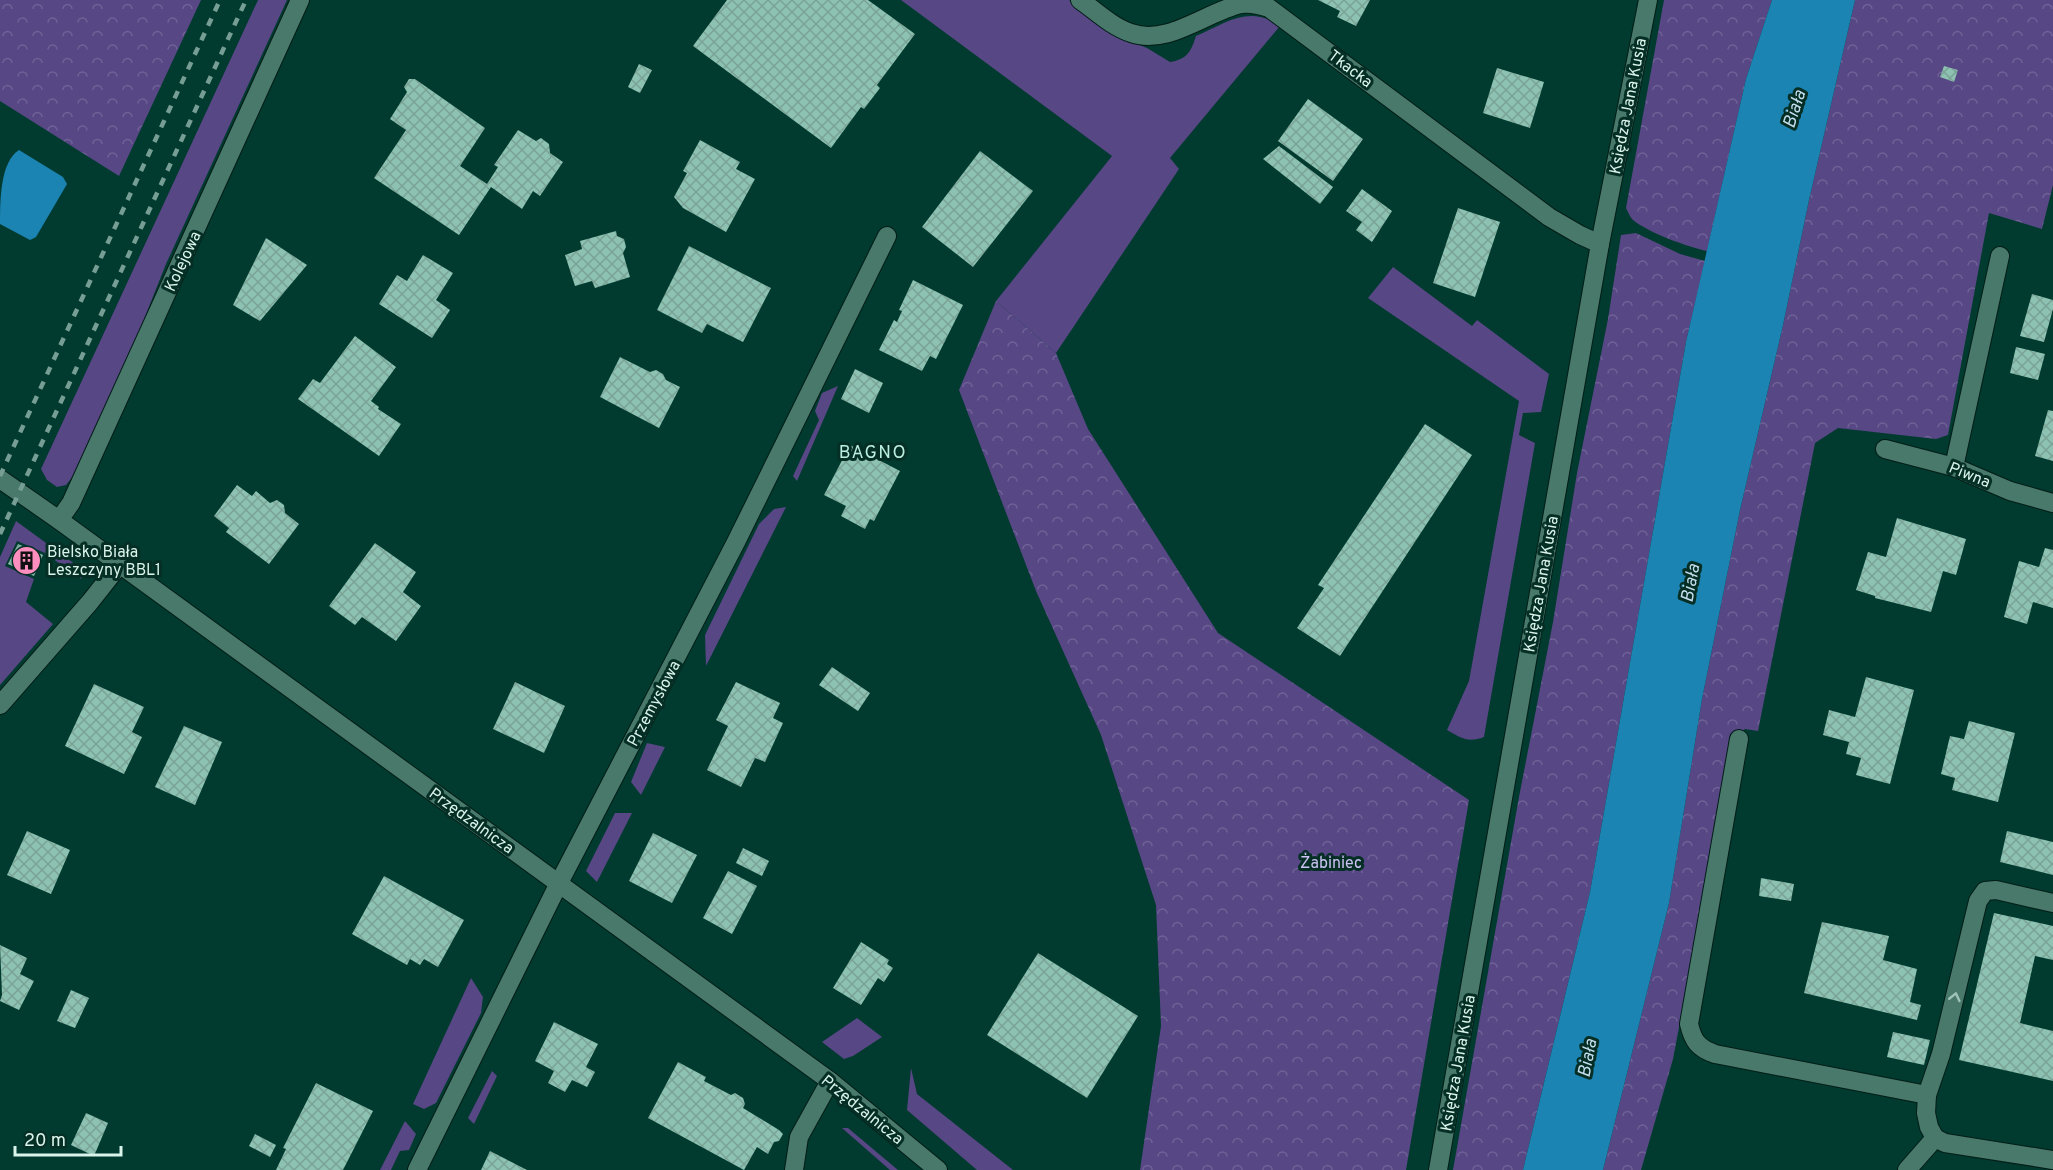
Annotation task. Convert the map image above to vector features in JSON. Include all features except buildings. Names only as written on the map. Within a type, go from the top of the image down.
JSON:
[{"type":"street","name":"Kolejowa","points":[[59,520],[76,492],[300,0]]},
{"type":"street","name":"Tkacka","points":[[1080,0],[1117,27],[1132,34],[1147,36],[1168,32],[1242,4],[1255,4],[1269,8],[1549,217],[1600,244]]},
{"type":"street","name":"Księdza Jana Kusia","points":[[1438,1170],[1600,244],[1648,0]]},
{"type":"street","name":"Przemysłowa","points":[[417,1170],[559,883],[695,623],[887,236]]},
{"type":"street","points":[[1954,466],[2000,256]]},
{"type":"street","name":"Piwna","points":[[1885,449],[1954,466],[2010,491],[2053,503]]},
{"type":"street","name":"Przędzalnicza","points":[[0,479],[830,1081],[938,1170]]},
{"type":"street","points":[[0,705],[120,564]]},
{"type":"street","points":[[1739,739],[1689,1024],[1692,1038],[1701,1048],[1715,1054],[1927,1095]]},
{"type":"street","points":[[2053,903],[1996,890],[1985,891],[1978,901],[1941,1054],[1927,1095],[1926,1113],[1929,1127],[1935,1138],[1945,1143],[2053,1160]]},
{"type":"street","points":[[794,1170],[799,1137],[830,1081]]},
{"type":"street","points":[[1908,1170],[1935,1138]]},
{"type":"green space","points":[[0,0],[201,0],[119,176],[0,101]]},
{"type":"green space","points":[[258,0],[287,0],[166,264],[125,367],[77,471],[66,485],[57,487],[47,480],[41,469]]},
{"type":"green space","points":[[901,0],[1069,0],[1115,34],[1147,48],[1170,62],[1188,54],[1196,36],[1228,21],[1258,16],[1280,26],[1170,158],[1179,169],[1056,353],[996,301],[1112,156]]},
{"type":"green space","points":[[1664,0],[1772,0],[1746,79],[1707,251],[1679,243],[1649,230],[1633,220],[1626,208]]},
{"type":"green space","points":[[1855,0],[2053,0],[2053,185],[2042,229],[1989,213],[1948,435],[1936,439],[1838,428],[1815,443],[1758,731],[1745,729],[1734,737],[1673,1059],[1641,1170],[1603,1170],[1669,903],[1702,699],[1740,510]]},
{"type":"green space","points":[[1636,233],[1680,254],[1705,261],[1686,342],[1590,892],[1523,1170],[1453,1170],[1519,797],[1553,622],[1577,473],[1608,319],[1621,235]]},
{"type":"green space","points":[[1393,267],[1472,326],[1477,320],[1549,374],[1541,412],[1523,413],[1519,435],[1535,443],[1484,737],[1473,740],[1465,739],[1447,730],[1469,681],[1519,401],[1368,298]]},
{"type":"green space","name":"Żabiniec","points":[[996,301],[1056,353],[1088,429],[1218,633],[1469,800],[1406,1170],[1140,1170],[1161,1026],[1156,905],[1101,735],[1036,591],[959,390]]},
{"type":"green space","points":[[838,386],[797,481],[793,476],[819,420],[815,411],[822,393]]},
{"type":"green space","points":[[786,507],[706,666],[705,635],[759,524],[774,509]]},
{"type":"green space","points":[[16,521],[83,570],[81,579],[45,553],[17,541],[5,566],[34,579],[26,602],[53,624],[0,685],[0,557]]},
{"type":"green space","points":[[647,743],[665,747],[641,795],[631,782]]},
{"type":"green space","points":[[615,813],[632,813],[597,882],[586,871]]},
{"type":"green space","points":[[471,978],[483,997],[481,1013],[436,1103],[424,1109],[413,1104]]},
{"type":"green space","points":[[857,1018],[882,1037],[853,1056],[844,1059],[822,1042]]},
{"type":"green space","points":[[911,1068],[917,1094],[1013,1170],[977,1170],[907,1110]]},
{"type":"green space","points":[[492,1071],[497,1076],[474,1124],[468,1118]]},
{"type":"green space","points":[[405,1121],[416,1134],[409,1150],[400,1151],[391,1170],[380,1170]]},
{"type":"green space","points":[[842,1128],[848,1128],[898,1170],[890,1170]]},
{"type":"water","name":"Biała","points":[[1772,0],[1855,0],[1740,510],[1702,699],[1669,903],[1603,1170],[1523,1170],[1590,892],[1686,342],[1746,79]]},
{"type":"water","points":[[19,150],[63,177],[67,184],[36,237],[30,240],[0,224],[2,183],[8,163]]},
{"type":"railway","points":[[0,476],[220,0]]},
{"type":"railway","points":[[0,534],[246,0]]},
{"type":"place","name":"Bielsko Biała Leszczyny BBL1","points":[[26,560]]},
{"type":"district","name":"BAGNO","points":[[873,452]]}]
